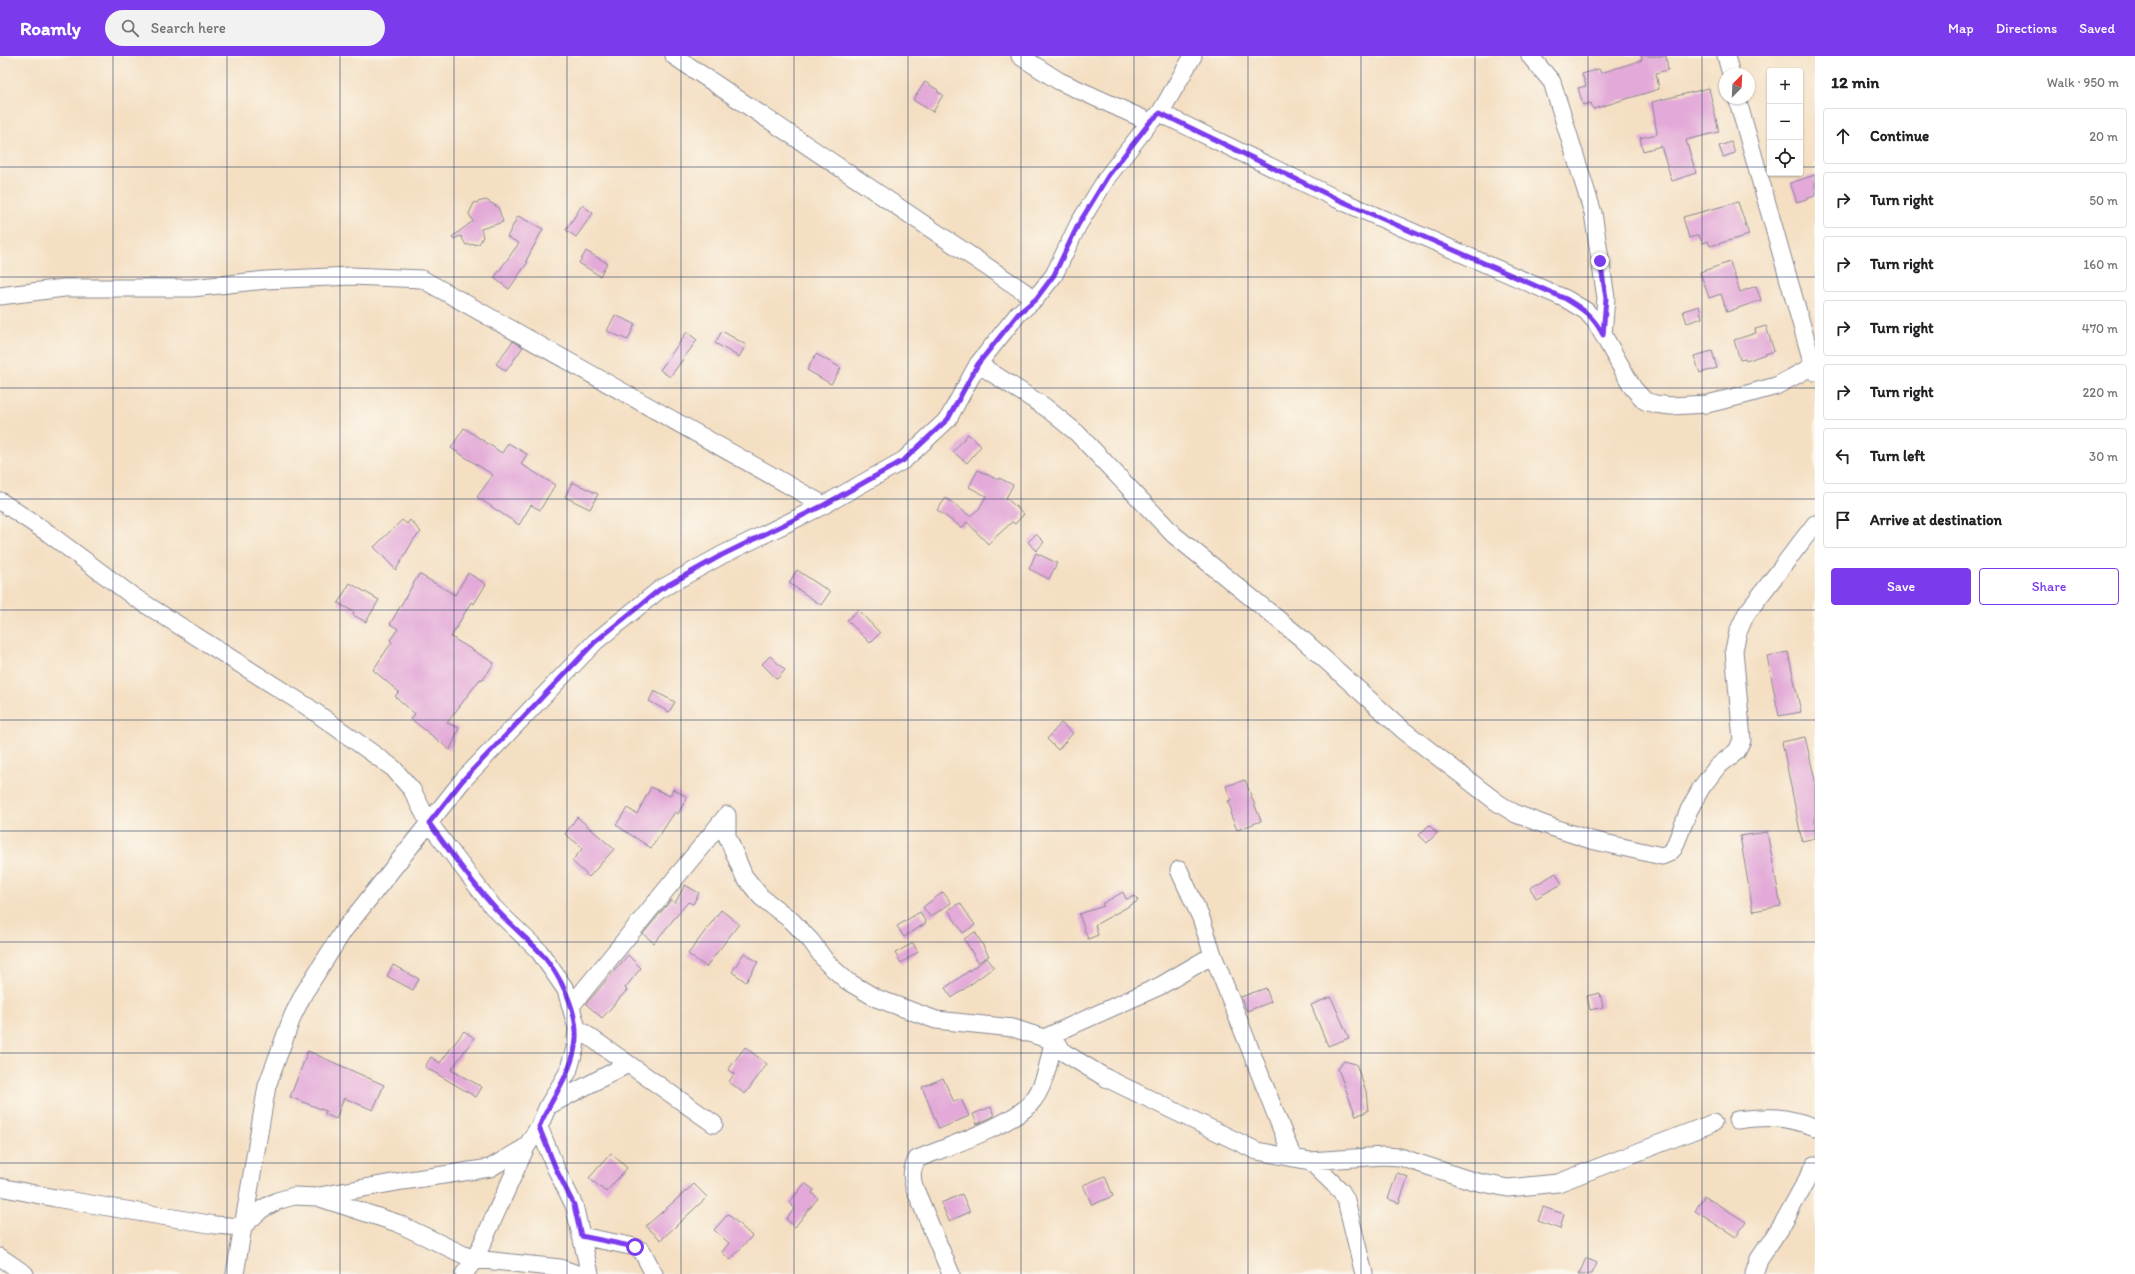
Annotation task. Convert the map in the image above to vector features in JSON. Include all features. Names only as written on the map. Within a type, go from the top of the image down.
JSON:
[{"type":"street","points":[[674,56],[1036,299]]},
{"type":"street","points":[[1020,56],[1058,80],[1155,117],[1337,199],[1566,299],[1586,311],[1596,322],[1633,388],[1645,400],[1655,404],[1671,406],[1707,404],[1744,395],[1776,386],[1814,367],[1739,104]]},
{"type":"street","points":[[235,1274],[267,1086],[293,1014],[304,993],[344,930],[463,780],[595,642],[653,594],[722,555],[824,505],[904,460],[948,419],[978,364],[1018,314],[1036,299],[1054,275],[1078,225],[1108,176],[1155,117],[1193,56]]},
{"type":"street","points":[[1530,56],[1542,68],[1552,82],[1594,213],[1606,298],[1603,335]]},
{"type":"street","points":[[1726,56],[1729,68]]},
{"type":"street","points":[[0,296],[64,288],[192,288],[266,280],[351,276],[422,279],[824,505]]},
{"type":"street","points":[[978,364],[1045,407],[1077,433],[1174,535],[1301,638],[1403,730],[1498,803],[1516,814],[1591,840],[1662,856],[1669,853],[1674,848],[1701,788],[1717,767],[1737,751],[1742,740],[1734,650],[1738,632],[1746,614],[1815,524]]},
{"type":"street","points":[[0,501],[48,533],[134,597],[308,707],[355,739],[393,768],[412,790],[429,823],[493,907],[539,951],[566,990],[577,1028],[575,1048],[568,1072],[548,1106],[539,1127],[526,1147],[475,1259],[464,1274]]},
{"type":"street","points":[[571,1006],[727,815],[727,836],[744,876],[761,896],[792,921],[811,940],[827,963],[847,981],[876,998],[936,1020],[1013,1028],[1044,1038],[1053,1036],[1160,986],[1213,955]]},
{"type":"street","points":[[1179,870],[1201,918],[1213,955],[1293,1158]]},
{"type":"street","points":[[577,1028],[714,1124]]},
{"type":"street","points":[[1053,1036],[1063,1052],[1106,1078],[1257,1151],[1310,1161],[1383,1156],[1400,1157],[1473,1181],[1508,1188],[1542,1186],[1558,1183],[1713,1122]]},
{"type":"street","points":[[951,1274],[915,1189],[911,1174],[913,1168],[917,1160],[1009,1120],[1030,1104],[1046,1074],[1053,1036]]},
{"type":"street","points":[[548,1106],[628,1064]]},
{"type":"street","points":[[1737,1120],[1770,1116],[1792,1119],[1815,1127]]},
{"type":"street","points":[[539,1127],[556,1169],[574,1205],[590,1274]]},
{"type":"street","points":[[242,1227],[262,1209],[277,1201],[294,1196],[317,1197],[403,1181],[490,1168],[526,1147]]},
{"type":"street","points":[[1310,1161],[1341,1191],[1346,1200],[1364,1274]]},
{"type":"street","points":[[1754,1274],[1759,1259],[1783,1223],[1815,1165]]},
{"type":"street","points":[[0,1187],[55,1198],[242,1227]]},
{"type":"street","points":[[317,1197],[396,1223],[464,1256],[475,1259],[560,1268],[577,1274]]},
{"type":"street","points":[[581,1236],[635,1247],[642,1250],[654,1274]]},
{"type":"street","points":[[0,1257],[25,1274]]},
{"type":"building","points":[[1641,56],[1666,56],[1668,70],[1656,73],[1659,89],[1593,109],[1591,103],[1583,105],[1578,88],[1586,86],[1582,74],[1599,69],[1601,73],[1642,60]]},
{"type":"building","points":[[925,82],[943,95],[933,112],[913,100]]},
{"type":"building","points":[[1709,88],[1719,132],[1686,140],[1696,173],[1672,181],[1661,146],[1643,151],[1640,138],[1657,134],[1652,102]]},
{"type":"building","points":[[1731,142],[1735,153],[1723,157],[1719,146]]},
{"type":"building","points":[[1815,175],[1815,196],[1797,202],[1790,183]]},
{"type":"building","points":[[486,200],[498,207],[503,222],[481,229],[483,237],[479,244],[466,245],[461,236],[453,239],[452,237],[473,221],[469,214],[474,203]]},
{"type":"building","points":[[1738,202],[1749,235],[1710,246],[1708,241],[1702,243],[1699,235],[1689,238],[1683,217]]},
{"type":"building","points":[[582,205],[593,213],[576,237],[566,230]]},
{"type":"building","points":[[518,216],[543,229],[526,261],[528,262],[509,289],[494,278],[519,243],[507,237]]},
{"type":"building","points":[[586,251],[607,263],[600,276],[579,263]]},
{"type":"building","points":[[1730,262],[1740,292],[1756,286],[1761,300],[1727,312],[1721,294],[1709,298],[1700,272]]},
{"type":"building","points":[[1699,306],[1702,318],[1687,323],[1683,311]]},
{"type":"building","points":[[615,315],[635,324],[628,340],[607,331]]},
{"type":"building","points":[[1766,326],[1774,351],[1746,361],[1745,359],[1740,360],[1734,340],[1756,333],[1755,329]]},
{"type":"building","points":[[722,331],[746,345],[739,357],[715,343]]},
{"type":"building","points":[[687,332],[697,340],[670,377],[660,370]]},
{"type":"building","points":[[513,341],[523,347],[506,371],[496,364]]},
{"type":"building","points":[[1712,351],[1717,368],[1700,373],[1694,356]]},
{"type":"building","points":[[816,354],[841,368],[831,384],[807,370]]},
{"type":"building","points":[[464,428],[502,453],[508,443],[527,454],[521,464],[555,485],[540,510],[531,505],[519,525],[477,497],[493,475],[451,448]]},
{"type":"building","points":[[968,434],[981,446],[967,463],[953,452]]},
{"type":"building","points":[[978,470],[998,480],[999,478],[1013,485],[1006,498],[1024,514],[1015,524],[1012,522],[988,544],[967,522],[962,528],[937,510],[946,498],[970,516],[979,509],[986,496],[969,487]]},
{"type":"building","points":[[572,482],[598,494],[590,509],[565,497]]},
{"type":"building","points":[[402,520],[407,524],[410,520],[421,532],[414,539],[396,570],[374,547]]},
{"type":"building","points":[[1036,534],[1044,542],[1036,551],[1028,542]]},
{"type":"building","points":[[1036,553],[1057,563],[1049,579],[1029,569]]},
{"type":"building","points":[[797,570],[830,592],[821,605],[789,583]]},
{"type":"building","points":[[468,573],[486,584],[474,604],[471,602],[451,637],[494,663],[483,680],[480,679],[447,723],[459,728],[450,750],[411,719],[415,714],[395,696],[399,692],[373,670],[392,642],[390,640],[398,629],[390,624],[419,574],[455,595]]},
{"type":"building","points":[[350,583],[379,600],[366,622],[353,615],[354,612],[338,603]]},
{"type":"building","points":[[858,610],[880,633],[870,643],[847,620]]},
{"type":"building","points":[[1788,652],[1801,712],[1779,716],[1767,656]]},
{"type":"building","points":[[770,656],[785,670],[777,679],[762,664]]},
{"type":"building","points":[[654,691],[675,702],[669,712],[649,701]]},
{"type":"building","points":[[1061,723],[1073,733],[1058,750],[1047,739]]},
{"type":"building","points":[[1805,737],[1815,780],[1815,838],[1802,841],[1782,742]]},
{"type":"building","points":[[1245,780],[1261,821],[1237,830],[1230,813],[1232,812],[1228,801],[1231,800],[1226,786]]},
{"type":"building","points":[[651,787],[670,796],[673,789],[687,797],[678,814],[675,812],[651,848],[616,825],[627,808],[637,814]]},
{"type":"building","points":[[577,817],[614,849],[589,877],[572,861],[583,848],[565,834]]},
{"type":"building","points":[[1429,825],[1437,833],[1427,843],[1419,835]]},
{"type":"building","points":[[1767,832],[1781,906],[1753,911],[1740,836]]},
{"type":"building","points":[[1556,873],[1562,884],[1536,898],[1530,888]]},
{"type":"building","points":[[685,885],[699,893],[693,904],[688,902],[654,943],[643,934],[671,900],[675,903]]},
{"type":"building","points":[[943,892],[951,903],[930,917],[923,907]]},
{"type":"building","points":[[1123,892],[1126,899],[1135,896],[1138,901],[1095,925],[1098,935],[1088,939],[1079,914],[1104,906],[1102,904]]},
{"type":"building","points":[[960,903],[975,925],[963,933],[948,910]]},
{"type":"building","points":[[721,910],[739,924],[706,967],[688,954]]},
{"type":"building","points":[[920,912],[926,923],[904,937],[897,926]]},
{"type":"building","points":[[975,932],[989,956],[978,962],[964,939]]},
{"type":"building","points":[[913,943],[918,952],[901,963],[895,953]]},
{"type":"building","points":[[744,953],[758,962],[746,982],[732,972]]},
{"type":"building","points":[[628,955],[641,968],[625,988],[627,990],[602,1018],[586,1004]]},
{"type":"building","points":[[987,958],[994,967],[952,998],[945,988]]},
{"type":"building","points":[[393,965],[419,979],[413,990],[387,976]]},
{"type":"building","points":[[1266,988],[1271,1002],[1247,1011],[1241,997]]},
{"type":"building","points":[[1600,993],[1603,1007],[1590,1010],[1587,996]]},
{"type":"building","points":[[1331,997],[1349,1038],[1328,1046],[1311,1005]]},
{"type":"building","points":[[464,1031],[474,1038],[451,1070],[482,1087],[476,1097],[425,1067],[431,1057],[440,1063]]},
{"type":"building","points":[[745,1047],[767,1064],[745,1094],[729,1082],[734,1074],[728,1070]]},
{"type":"building","points":[[308,1051],[384,1085],[373,1110],[344,1098],[336,1119],[325,1114],[326,1111],[290,1097]]},
{"type":"building","points":[[1344,1061],[1356,1064],[1366,1091],[1368,1111],[1356,1116],[1338,1069]]},
{"type":"building","points":[[943,1078],[954,1102],[961,1099],[969,1116],[939,1129],[922,1087]]},
{"type":"building","points":[[991,1107],[994,1116],[977,1124],[973,1114]]},
{"type":"building","points":[[611,1153],[627,1168],[606,1192],[589,1178]]},
{"type":"building","points":[[1397,1173],[1408,1177],[1399,1203],[1388,1199]]},
{"type":"building","points":[[1105,1176],[1113,1196],[1092,1205],[1083,1185]]},
{"type":"building","points":[[805,1183],[814,1190],[812,1193],[818,1198],[795,1227],[786,1219],[795,1208],[789,1203]]},
{"type":"building","points":[[694,1184],[707,1197],[661,1240],[646,1226]]},
{"type":"building","points":[[962,1194],[970,1212],[949,1221],[941,1203]]},
{"type":"building","points":[[1704,1196],[1746,1222],[1736,1237],[1695,1211]]},
{"type":"building","points":[[1543,1207],[1564,1214],[1560,1229],[1538,1221]]},
{"type":"building","points":[[728,1214],[752,1236],[730,1260],[722,1252],[729,1243],[714,1230]]},
{"type":"building","points":[[1586,1258],[1597,1263],[1592,1274],[1579,1274]]},
{"type":"route","points":[[635,1247],[581,1236],[574,1205],[556,1169],[539,1127],[548,1106],[568,1072],[575,1048],[577,1028],[566,990],[539,951],[493,907],[429,823],[463,780],[595,642],[659,590],[722,555],[824,505],[904,460],[948,419],[978,364],[1018,314],[1036,299],[1054,275],[1078,225],[1108,176],[1150,122],[1160,113],[1337,199],[1566,299],[1586,311],[1596,322],[1603,335],[1606,298],[1600,261]]}]
